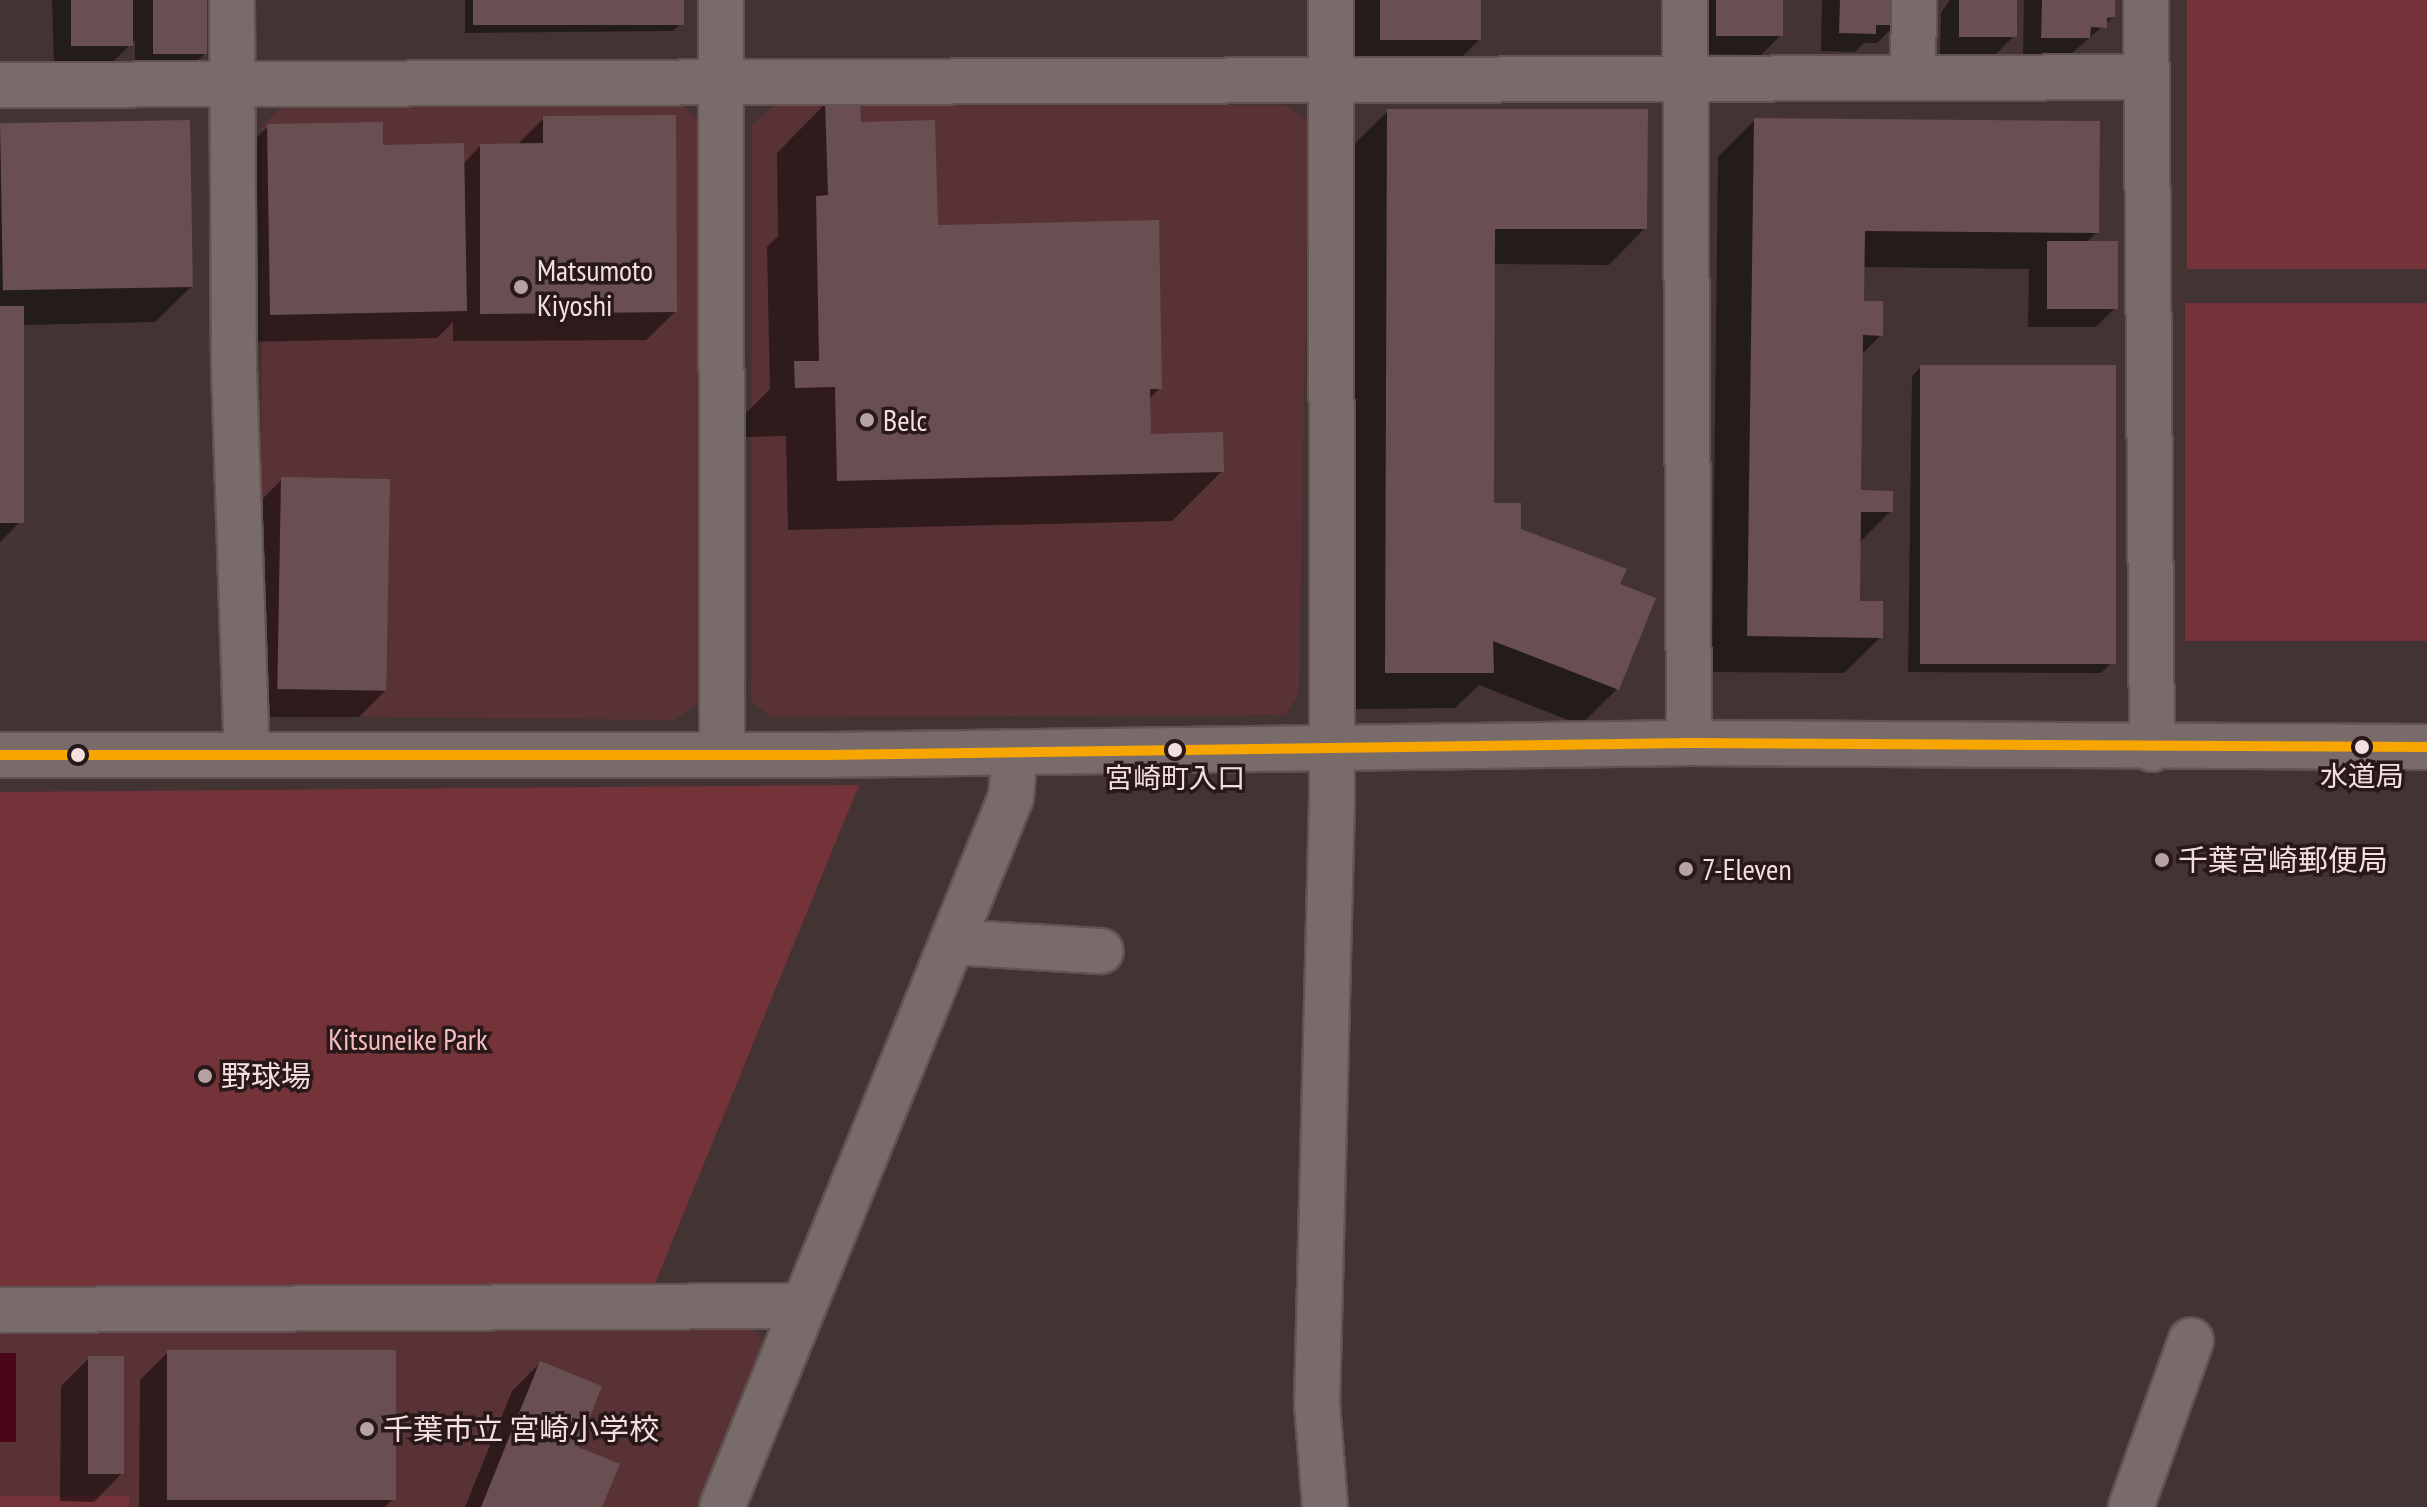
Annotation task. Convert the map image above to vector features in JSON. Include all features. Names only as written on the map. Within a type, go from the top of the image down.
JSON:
[{"type":"street","points":[[232,0],[234,368],[247,755]]},
{"type":"street","points":[[721,0],[722,754]]},
{"type":"street","points":[[1296,1507],[1323,1487],[1317,1404],[1331,749],[1331,0]]},
{"type":"street","points":[[1685,0],[1689,743]]},
{"type":"street","points":[[1913,78],[1914,0]]},
{"type":"street","points":[[2146,0],[2152,749]]},
{"type":"street","points":[[0,85],[2146,77]]},
{"type":"street","points":[[0,755],[1015,752],[1689,743],[2152,749],[2427,747]]},
{"type":"street","points":[[722,1507],[1011,797],[1015,752]]},
{"type":"street","points":[[952,942],[1101,951]]},
{"type":"street","points":[[0,1310],[803,1306]]},
{"type":"street","points":[[2131,1507],[2191,1340]]},
{"type":"shaded area","points":[[682,105],[699,122],[700,702],[674,720],[280,716],[262,702],[262,126],[280,108]]},
{"type":"shaded area","points":[[774,105],[1285,105],[1309,121],[1299,693],[1286,715],[770,717],[751,700],[752,125]]},
{"type":"shaded area","name":"千葉市立 宮崎小学校","points":[[754,1327],[766,1350],[703,1507],[0,1507],[0,1332]]},
{"type":"shaded area","points":[[0,1353],[16,1353],[16,1442],[0,1442]]},
{"type":"green space","points":[[2187,0],[2427,0],[2427,269],[2187,269]]},
{"type":"green space","points":[[2185,303],[2427,303],[2427,641],[2185,641]]},
{"type":"green space","name":"Kitsuneike Park","points":[[859,785],[653,1288],[0,1288],[0,792]]},
{"type":"green space","points":[[0,1496],[129,1496],[129,1507],[0,1507]]},
{"type":"building","points":[[71,0],[133,0],[133,46],[71,46]]},
{"type":"building","points":[[153,0],[207,0],[207,54],[153,54]]},
{"type":"building","points":[[473,0],[684,0],[684,25],[473,25]]},
{"type":"building","points":[[1380,0],[1481,0],[1481,40],[1380,40]]},
{"type":"building","points":[[1716,0],[1783,0],[1783,36],[1716,36]]},
{"type":"building","points":[[1840,0],[1898,0],[1898,25],[1876,25],[1876,34],[1839,33]]},
{"type":"building","points":[[1959,0],[2017,0],[2017,37],[1959,37]]},
{"type":"building","points":[[2042,0],[2115,0],[2115,17],[2107,18],[2107,28],[2091,27],[2090,38],[2041,38]]},
{"type":"building","points":[[825,101],[860,101],[861,122],[935,120],[938,225],[1159,220],[1162,389],[1150,389],[1151,434],[1223,432],[1224,472],[837,481],[835,387],[795,388],[794,361],[819,361],[816,196],[828,195]]},
{"type":"building","points":[[1387,109],[1648,109],[1647,229],[1495,229],[1494,503],[1521,503],[1521,529],[1627,569],[1620,584],[1656,598],[1619,690],[1493,641],[1494,673],[1385,673]]},
{"type":"building","points":[[676,115],[677,312],[480,314],[480,144],[543,143],[543,116]]},
{"type":"building","points":[[1754,118],[2100,121],[2099,233],[1865,231],[1864,301],[1883,301],[1883,336],[1863,335],[1861,490],[1893,491],[1893,512],[1861,512],[1860,601],[1883,601],[1883,638],[1747,636]]},
{"type":"building","points":[[190,120],[193,287],[3,290],[0,123]]},
{"type":"building","points":[[383,122],[383,145],[464,143],[467,311],[270,315],[267,124]]},
{"type":"building","points":[[2047,241],[2118,241],[2118,309],[2047,309]]},
{"type":"building","points":[[0,306],[24,306],[24,523],[0,523]]},
{"type":"building","points":[[1920,365],[2116,365],[2116,664],[1920,664]]},
{"type":"building","points":[[281,477],[390,479],[386,691],[277,689]]},
{"type":"building","points":[[167,1350],[396,1350],[396,1500],[167,1500]]},
{"type":"building","points":[[88,1356],[124,1356],[124,1474],[88,1474]]},
{"type":"building","points":[[540,1361],[602,1386],[578,1447],[620,1464],[602,1507],[481,1507]]},
{"type":"transit line","points":[[0,755],[827,755],[1689,743],[2427,747]]},
{"type":"place","name":"Matsumoto Kiyoshi","points":[[521,287]]},
{"type":"place","name":"Belc","points":[[867,420]]},
{"type":"place","name":"水道局","points":[[2362,747]]},
{"type":"place","name":"宮崎町入口","points":[[1175,750]]},
{"type":"place","name":"千葉宮崎郵便局","points":[[2162,860]]},
{"type":"place","name":"7-Eleven","points":[[1686,869]]},
{"type":"place","name":"野球場","points":[[205,1076]]},
{"type":"place","name":"千葉市立 宮崎小学校","points":[[367,1429]]}]
